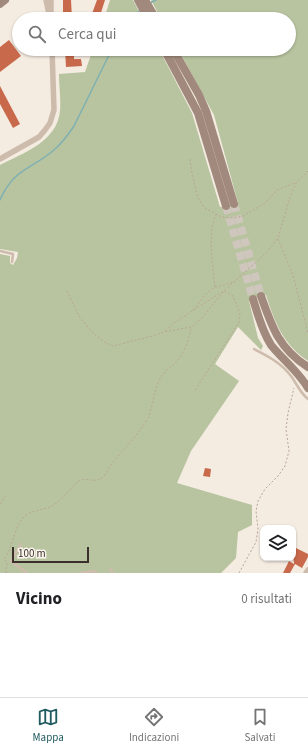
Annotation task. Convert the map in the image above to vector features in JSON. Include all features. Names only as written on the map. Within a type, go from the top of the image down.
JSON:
[{"type":"main road","points":[[0,4],[5,0]]},
{"type":"main road","points":[[138,0],[147,12]]},
{"type":"main road","points":[[145,0],[149,12]]},
{"type":"main road","points":[[168,56],[198,114],[230,205],[206,111],[199,95],[177,56]]},
{"type":"main road","points":[[261,296],[277,337],[293,356],[308,367]]},
{"type":"main road","points":[[252,299],[262,328],[269,341],[279,354],[298,372],[308,388]]},
{"type":"street","points":[[48,12],[49,0]]},
{"type":"street","points":[[49,0],[50,12]]},
{"type":"street","points":[[0,159],[39,137],[50,123],[54,110],[52,56]]},
{"type":"lane","points":[[0,251],[13,254],[12,262]]},
{"type":"lane","points":[[254,349],[278,362],[291,376],[304,396],[308,399]]},
{"type":"lane","points":[[21,544],[11,561],[27,573]]},
{"type":"lane","points":[[110,568],[112,573]]},
{"type":"lane","points":[[81,573],[94,571],[97,573]]},
{"type":"path","points":[[164,332],[191,311],[224,291],[267,252],[278,238],[290,197],[296,183],[308,171]]},
{"type":"path","points":[[216,214],[212,224],[211,252],[216,287]]},
{"type":"path","points":[[278,238],[293,275],[308,333]]},
{"type":"path","points":[[191,311],[207,293],[216,287],[225,286],[237,280]]},
{"type":"path","points":[[67,291],[76,310],[88,326],[104,342],[113,346],[164,332],[191,327],[200,320],[224,291]]},
{"type":"path","points":[[194,392],[239,322],[240,314],[233,296],[224,291]]},
{"type":"path","points":[[6,573],[7,563],[4,559],[19,524],[24,517],[30,512],[42,510],[54,505],[68,493],[77,482],[82,479],[98,480],[102,478],[114,461],[135,438],[149,416],[159,381],[168,368],[178,360],[189,338],[191,327]]},
{"type":"path","points":[[239,573],[256,542],[258,529],[256,511],[258,501],[265,489],[278,476],[285,466],[289,451],[286,429],[294,388]]},
{"type":"path","points":[[0,504],[6,495]]},
{"type":"green space","points":[[110,0],[133,0],[139,12],[106,12]]},
{"type":"green space","points":[[151,0],[308,0],[308,361],[286,340],[273,315],[266,295],[249,301],[258,338],[263,346],[261,350],[238,327],[215,364],[239,381],[191,451],[177,483],[252,505],[252,525],[238,532],[236,558],[221,573],[0,573],[0,254],[10,256],[10,263],[13,265],[17,258],[18,252],[0,249],[0,165],[38,145],[53,131],[58,122],[60,111],[59,74],[85,72],[91,56],[163,56],[192,113],[220,207],[238,203],[214,115],[182,56],[296,56],[296,12],[157,12]]},
{"type":"building","points":[[63,0],[71,0],[72,12],[63,12]]},
{"type":"building","points":[[97,0],[105,0],[101,12],[93,12]]},
{"type":"building","points":[[9,40],[12,44],[12,56],[21,56],[0,72],[0,47]]},
{"type":"building","points":[[65,56],[74,56],[74,59],[81,59],[82,66],[66,67]]},
{"type":"building","points":[[0,86],[20,124],[13,128],[0,104]]},
{"type":"building","points":[[205,468],[211,469],[210,477],[203,476]]},
{"type":"building","points":[[296,548],[308,554],[302,568],[295,564],[290,573],[283,573],[289,561],[294,564],[294,561],[296,561]]},
{"type":"waterway","points":[[150,3],[156,0]]},
{"type":"waterway","points":[[0,200],[5,190],[17,176],[54,150],[67,136],[74,126],[109,56]]},
{"type":"tunnel","points":[[234,204],[261,296]]},
{"type":"tunnel","points":[[226,206],[253,299]]}]
